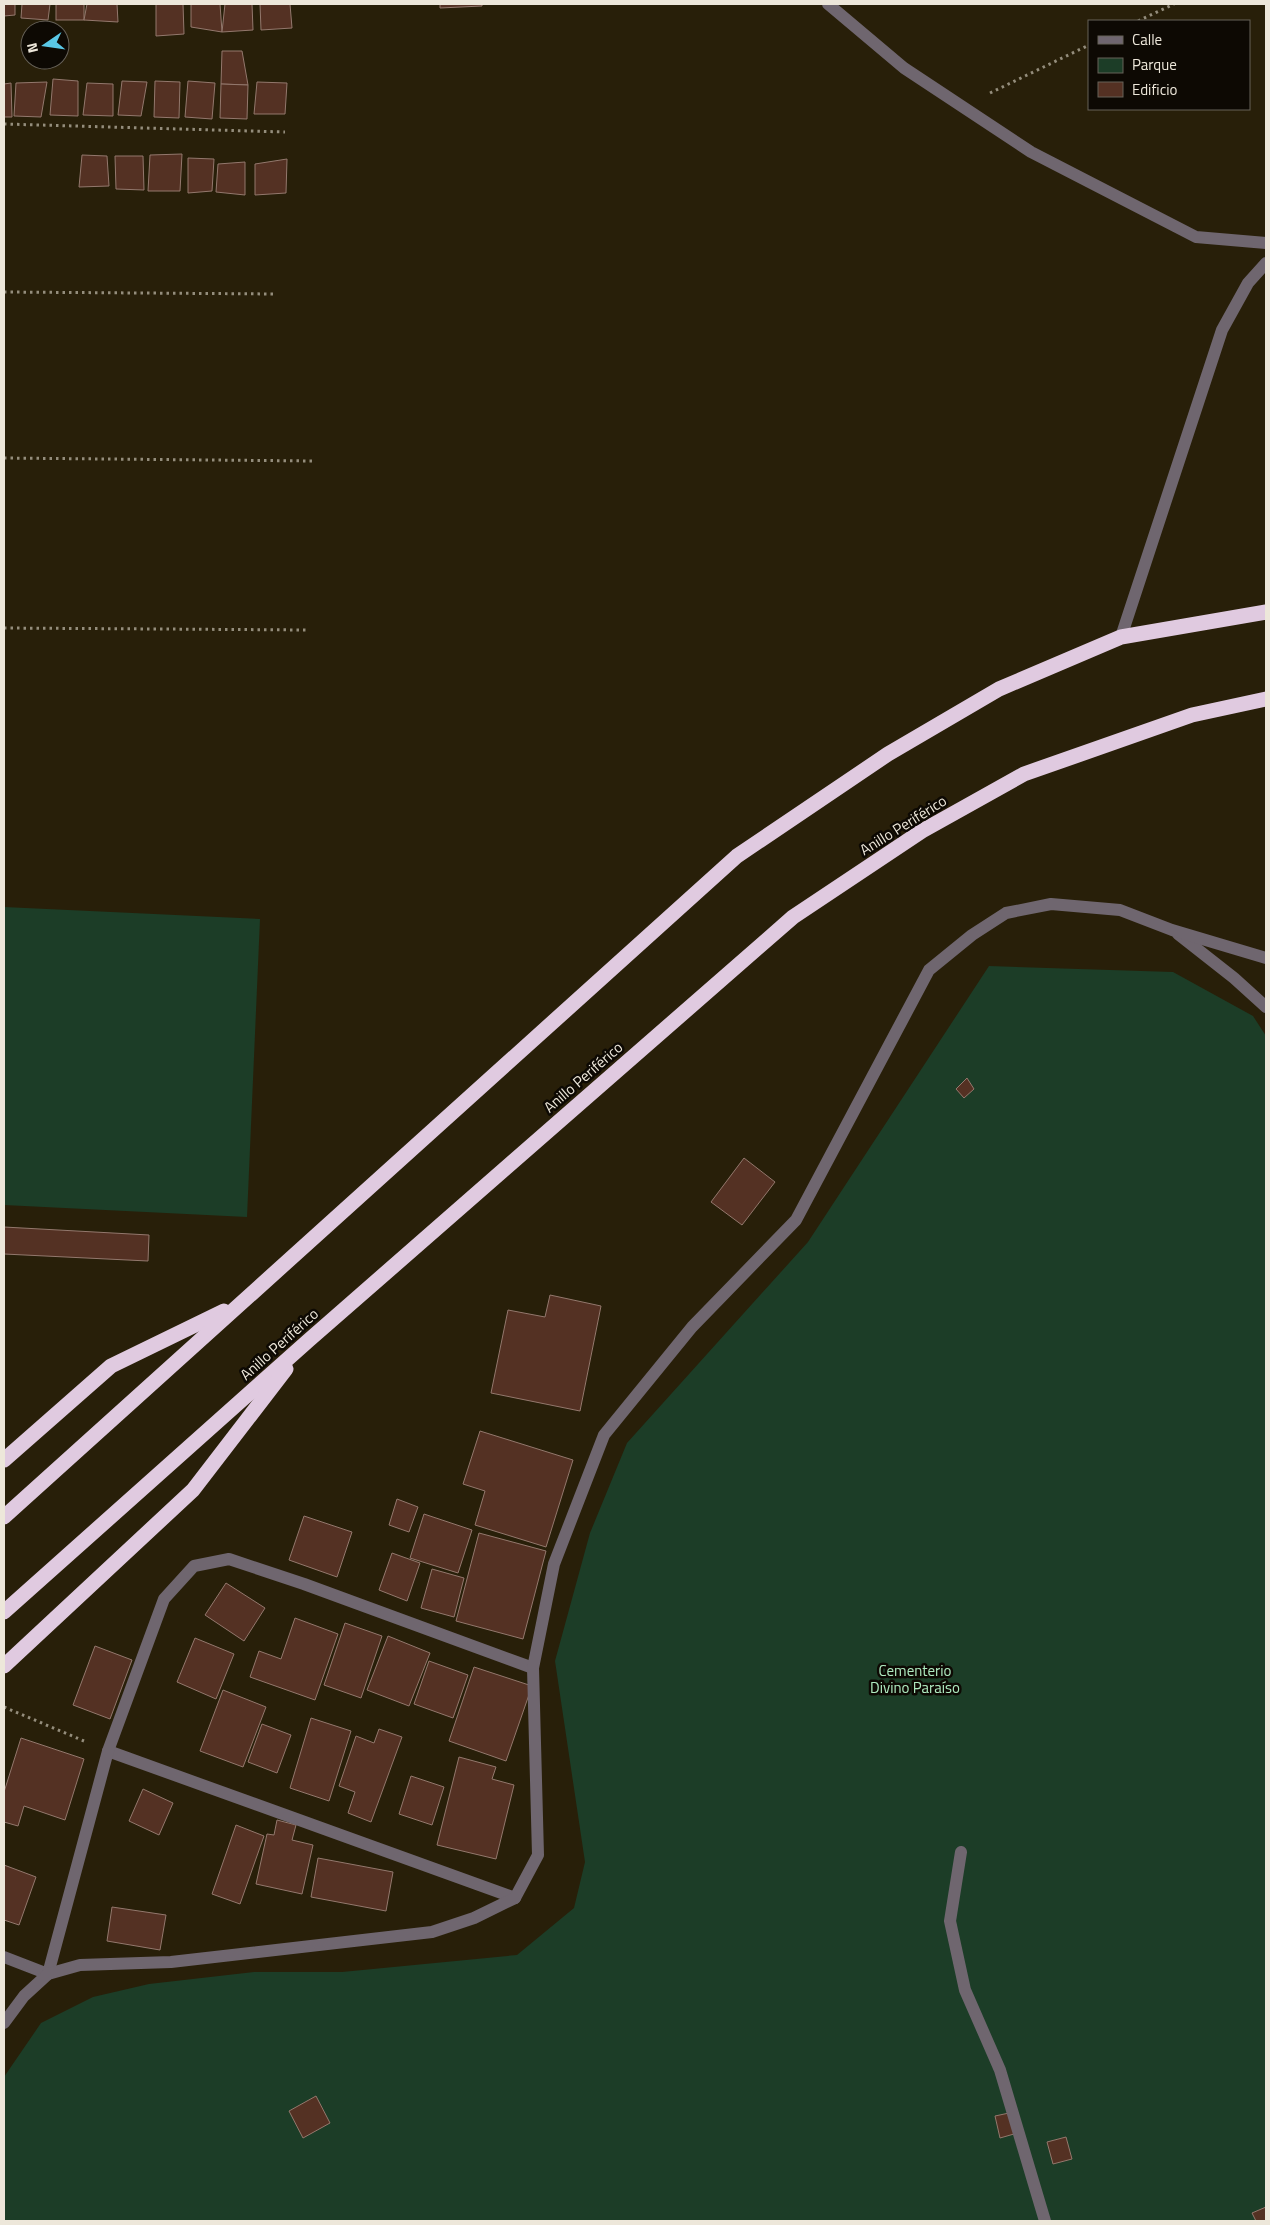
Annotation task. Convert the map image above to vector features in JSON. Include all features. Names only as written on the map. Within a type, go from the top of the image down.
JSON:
[{"type":"highway","points":[[4,1517],[737,856],[888,754],[999,689],[1121,637],[1266,612]]},
{"type":"highway","name":"Anillo Periférico","points":[[4,1612],[309,1340],[792,916],[922,831],[1024,774],[1192,715],[1266,698]]},
{"type":"highway","points":[[4,1460],[111,1366],[241,1302]]},
{"type":"highway","points":[[4,1666],[193,1490],[309,1340]]},
{"type":"street","points":[[828,4],[904,68],[1030,152],[1196,237],[1266,244]]},
{"type":"street","points":[[1121,637],[1222,330],[1248,283],[1266,263]]},
{"type":"street","points":[[4,2023],[24,1996],[48,1974],[80,1965],[171,1962],[432,1932],[474,1918],[515,1898],[538,1855],[533,1668],[554,1564],[604,1435],[692,1327],[796,1220],[930,970],[972,935],[1006,913],[1051,904],[1120,910],[1172,930],[1266,958]]},
{"type":"street","points":[[1172,930],[1234,978],[1266,1007]]},
{"type":"street","points":[[48,1974],[108,1751],[164,1599],[194,1566],[229,1559],[304,1584],[533,1668]]},
{"type":"street","points":[[108,1751],[515,1898]]},
{"type":"street","points":[[961,1852],[950,1921],[965,1990],[1000,2070],[1046,2221]]},
{"type":"street","points":[[4,1957],[48,1974]]},
{"type":"path","points":[[1140,20],[1174,4]]},
{"type":"path","points":[[963,107],[1088,45]]},
{"type":"path","points":[[4,124],[285,132]]},
{"type":"path","points":[[4,292],[276,294]]},
{"type":"path","points":[[4,458],[312,461]]},
{"type":"path","points":[[4,628],[309,630]]},
{"type":"path","points":[[4,1707],[108,1751]]},
{"type":"green space","points":[[4,907],[260,919],[247,1217],[4,1205]]},
{"type":"green space","name":"Cementerio Divino Paraíso","points":[[989,966],[1173,972],[1253,1016],[1266,1036],[1266,2221],[4,2221],[4,2077],[41,2023],[93,1997],[149,1984],[254,1972],[342,1972],[517,1955],[574,1908],[585,1862],[555,1661],[590,1533],[627,1443],[808,1242]]},
{"type":"building","points":[[4,4],[15,4],[15,15],[4,16]]},
{"type":"building","points":[[22,4],[50,4],[48,20],[21,18]]},
{"type":"building","points":[[56,4],[84,4],[84,20],[56,20]]},
{"type":"building","points":[[87,4],[117,4],[118,22],[84,20]]},
{"type":"building","points":[[156,4],[183,4],[184,34],[156,36]]},
{"type":"building","points":[[191,4],[220,4],[222,32],[191,27]]},
{"type":"building","points":[[225,4],[252,4],[253,30],[222,32]]},
{"type":"building","points":[[260,4],[290,4],[292,28],[261,30]]},
{"type":"building","points":[[440,4],[482,4],[482,6],[440,8]]},
{"type":"building","points":[[222,51],[242,51],[248,85],[221,84]]},
{"type":"building","points":[[53,79],[78,81],[78,116],[50,115]]},
{"type":"building","points":[[122,81],[147,82],[141,116],[118,115]]},
{"type":"building","points":[[155,81],[180,82],[179,118],[154,117]]},
{"type":"building","points":[[188,81],[215,83],[212,119],[185,117]]},
{"type":"building","points":[[47,82],[41,117],[14,116],[16,83]]},
{"type":"building","points":[[257,82],[287,83],[285,114],[254,114]]},
{"type":"building","points":[[11,83],[12,117],[4,117],[4,84]]},
{"type":"building","points":[[87,83],[113,84],[113,116],[83,115]]},
{"type":"building","points":[[221,84],[248,85],[247,119],[220,118]]},
{"type":"building","points":[[182,154],[180,191],[148,191],[150,155]]},
{"type":"building","points":[[82,155],[107,156],[109,186],[79,187]]},
{"type":"building","points":[[115,156],[143,156],[144,190],[116,189]]},
{"type":"building","points":[[188,158],[214,159],[212,191],[188,193]]},
{"type":"building","points":[[287,159],[286,193],[255,195],[255,164]]},
{"type":"building","points":[[245,162],[245,195],[216,192],[218,164]]},
{"type":"building","points":[[967,1078],[974,1089],[964,1098],[956,1089]]},
{"type":"building","points":[[744,1158],[775,1182],[742,1225],[711,1202]]},
{"type":"building","points":[[4,1227],[149,1235],[148,1261],[4,1254]]},
{"type":"building","points":[[550,1295],[601,1306],[580,1411],[491,1393],[508,1310],[545,1317]]},
{"type":"building","points":[[480,1431],[573,1460],[546,1547],[475,1525],[485,1491],[463,1484]]},
{"type":"building","points":[[397,1499],[418,1507],[409,1532],[389,1525]]},
{"type":"building","points":[[424,1514],[472,1530],[458,1573],[410,1558]]},
{"type":"building","points":[[304,1516],[352,1532],[337,1577],[289,1560]]},
{"type":"building","points":[[479,1533],[546,1551],[523,1639],[456,1621]]},
{"type":"building","points":[[392,1553],[420,1563],[407,1601],[379,1590]]},
{"type":"building","points":[[432,1569],[464,1578],[454,1617],[421,1608]]},
{"type":"building","points":[[226,1583],[265,1608],[244,1641],[205,1615]]},
{"type":"building","points":[[295,1618],[338,1634],[315,1700],[250,1677],[259,1651],[281,1659]]},
{"type":"building","points":[[345,1623],[382,1636],[361,1698],[324,1685]]},
{"type":"building","points":[[388,1636],[430,1653],[409,1706],[367,1690]]},
{"type":"building","points":[[195,1638],[234,1654],[216,1699],[177,1682]]},
{"type":"building","points":[[95,1646],[132,1660],[110,1719],[73,1705]]},
{"type":"building","points":[[429,1661],[468,1675],[453,1718],[414,1704]]},
{"type":"building","points":[[474,1667],[532,1686],[506,1761],[449,1741]]},
{"type":"building","points":[[223,1690],[266,1707],[243,1767],[200,1751]]},
{"type":"building","points":[[311,1718],[351,1731],[329,1801],[290,1788]]},
{"type":"building","points":[[262,1724],[291,1735],[277,1773],[248,1762]]},
{"type":"building","points":[[379,1729],[402,1737],[371,1822],[348,1813],[355,1792],[339,1786],[356,1736],[374,1743]]},
{"type":"building","points":[[21,1738],[84,1759],[65,1820],[24,1806],[18,1826],[4,1822],[4,1792]]},
{"type":"building","points":[[459,1757],[496,1767],[492,1779],[514,1785],[496,1859],[437,1845]]},
{"type":"building","points":[[411,1776],[444,1787],[432,1825],[399,1814]]},
{"type":"building","points":[[143,1789],[173,1803],[159,1835],[129,1821]]},
{"type":"building","points":[[277,1820],[296,1825],[292,1840],[313,1845],[302,1894],[256,1884],[267,1834],[274,1835]]},
{"type":"building","points":[[236,1825],[264,1836],[240,1904],[212,1894]]},
{"type":"building","points":[[318,1858],[393,1872],[386,1911],[311,1897]]},
{"type":"building","points":[[4,1865],[36,1877],[19,1925],[4,1920]]},
{"type":"building","points":[[112,1907],[166,1915],[160,1950],[107,1941]]},
{"type":"building","points":[[316,2096],[330,2123],[303,2138],[289,2111]]},
{"type":"building","points":[[1009,2113],[1014,2134],[1000,2138],[995,2116]]},
{"type":"building","points":[[1066,2137],[1072,2159],[1053,2164],[1047,2142]]},
{"type":"building","points":[[1266,2207],[1266,2221],[1256,2221],[1252,2213]]}]
